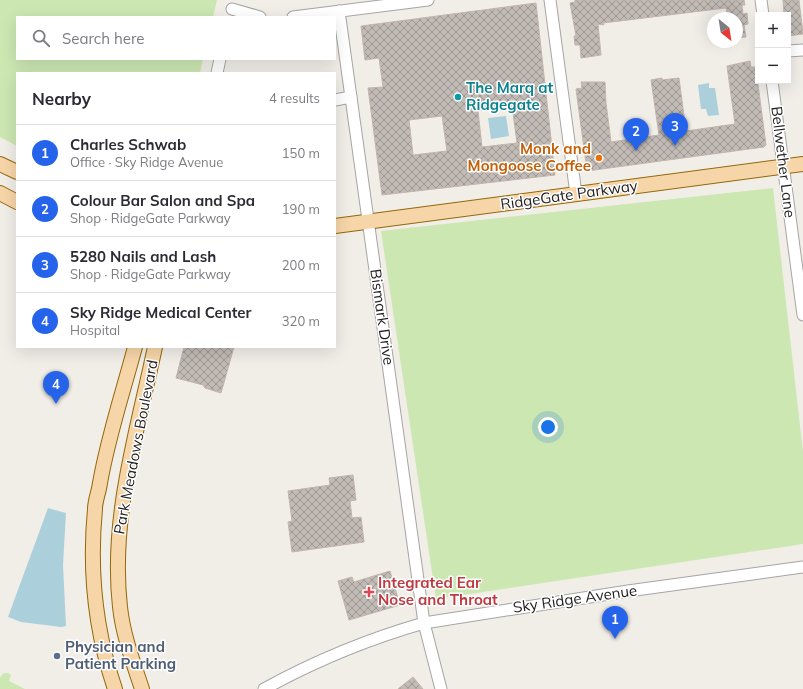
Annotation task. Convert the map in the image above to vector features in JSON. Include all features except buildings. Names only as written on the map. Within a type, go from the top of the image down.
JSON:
[{"type":"main road","points":[[0,164],[16,172]]},
{"type":"main road","name":"RidgeGate Parkway","points":[[336,226],[803,164]]},
{"type":"main road","points":[[0,193],[16,201]]},
{"type":"main road","name":"Park Meadows Boulevard","points":[[115,689],[106,661],[95,612],[92,551],[96,498],[112,431],[135,348]]},
{"type":"main road","name":"Park Meadows Boulevard","points":[[142,689],[130,654],[120,608],[118,582],[119,529],[128,472],[155,348]]},
{"type":"street","points":[[301,16],[428,0]]},
{"type":"street","points":[[550,0],[576,194]]},
{"type":"street","points":[[761,0],[763,12]]},
{"type":"street","points":[[232,9],[256,16]]},
{"type":"street","name":"Bismark Drive","points":[[339,11],[424,623],[441,689]]},
{"type":"street","points":[[791,51],[803,50]]},
{"type":"street","points":[[217,72],[220,60]]},
{"type":"street","name":"Bellwether Lane","points":[[772,84],[803,315]]},
{"type":"street","points":[[336,100],[351,97]]},
{"type":"street","name":"Sky Ridge Avenue","points":[[264,689],[336,654],[392,632],[424,623],[620,592],[803,567]]},
{"type":"green space","points":[[0,0],[217,0],[213,16],[16,16],[16,60],[203,60],[200,72],[16,72],[16,145],[0,137]]},
{"type":"green space","points":[[773,188],[803,452],[803,544],[436,599],[381,231]]},
{"type":"green space","points":[[4,673],[11,675],[9,681],[25,689],[0,689],[0,677]]},
{"type":"water","points":[[709,83],[709,88],[715,88],[719,115],[708,116],[706,109],[701,109],[698,85]]},
{"type":"water","points":[[506,116],[509,136],[491,139],[488,118]]},
{"type":"water","points":[[48,508],[66,513],[63,565],[66,626],[61,627],[21,622],[8,617]]},
{"type":"place","name":"The Marq at Ridgegate","points":[[458,97]]},
{"type":"place","name":"5280 Nails and Lash","points":[[675,146]]},
{"type":"place","name":"Colour Bar Salon and Spa","points":[[636,151]]},
{"type":"place","name":"Monk and Mongoose Coffee","points":[[599,158]]},
{"type":"place","name":"Sky Ridge Medical Center","points":[[56,404]]},
{"type":"place","name":"Integrated Ear Nose and Throat","points":[[369,592]]},
{"type":"place","name":"Charles Schwab","points":[[615,639]]},
{"type":"place","name":"Physician and Patient Parking","points":[[57,656]]}]
